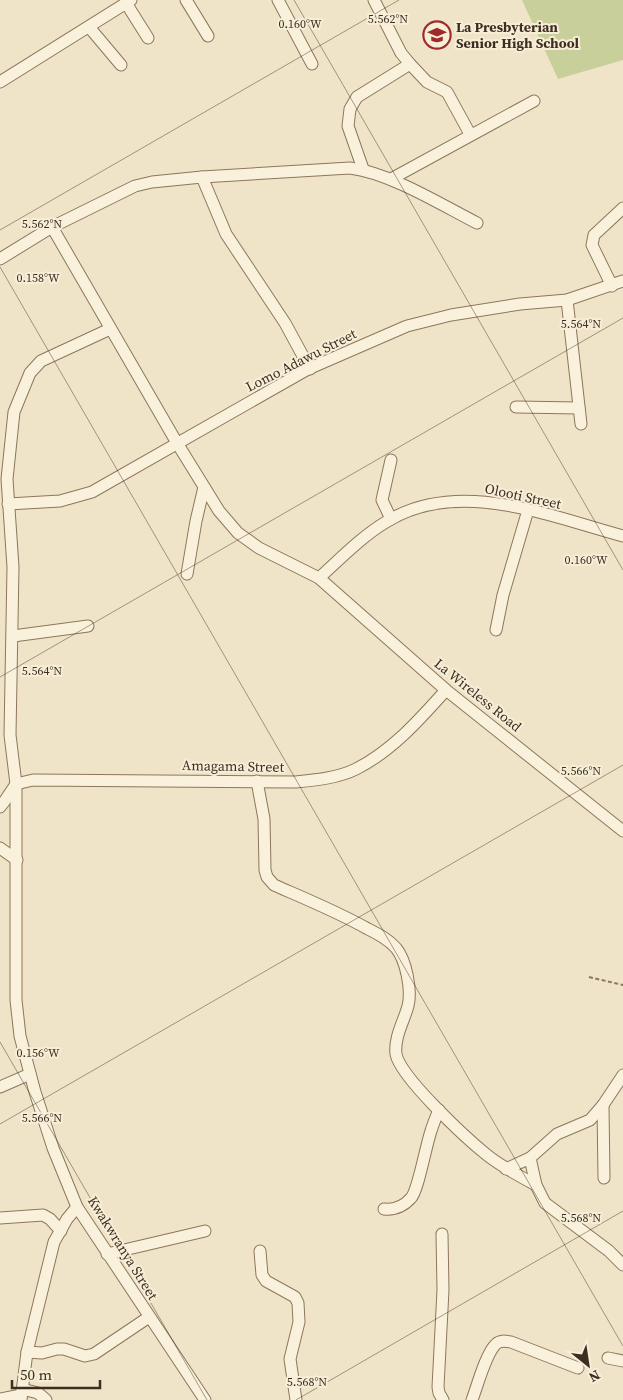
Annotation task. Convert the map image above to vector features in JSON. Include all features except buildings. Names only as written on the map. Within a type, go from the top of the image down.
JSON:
[{"type":"street","points":[[108,0],[115,10]]},
{"type":"street","points":[[186,0],[208,36]]},
{"type":"street","points":[[278,0],[312,64]]},
{"type":"street","points":[[374,0],[401,53],[426,82],[447,92],[470,134]]},
{"type":"street","points":[[0,82],[129,2],[148,38]]},
{"type":"street","points":[[89,26],[121,65]]},
{"type":"street","points":[[364,169],[348,126],[350,109],[357,97],[410,64]]},
{"type":"street","points":[[391,179],[470,134],[534,101]]},
{"type":"street","points":[[0,259],[52,227],[135,186],[152,182],[202,177],[350,168],[364,169],[391,179],[477,223]]},
{"type":"street","points":[[202,177],[226,234],[285,323],[310,369]]},
{"type":"street","points":[[618,284],[592,244],[592,240],[623,208]]},
{"type":"street","name":"La Wireless Road","points":[[52,227],[177,443],[219,511],[238,533],[260,548],[318,578],[446,690],[623,830]]},
{"type":"street","name":"Lomo Adawu Street","points":[[8,504],[60,501],[92,492],[310,369],[407,326],[451,315],[520,304],[568,300],[618,284]]},
{"type":"street","points":[[568,300],[581,424]]},
{"type":"street","name":"Kwakwranya Street","points":[[110,329],[41,361],[30,372],[14,412],[7,479],[13,567],[10,735],[16,784],[16,1000],[20,1036],[30,1074],[53,1148],[77,1207],[205,1400]]},
{"type":"street","points":[[516,407],[580,408]]},
{"type":"street","points":[[391,460],[382,500],[391,519]]},
{"type":"street","points":[[187,574],[204,487]]},
{"type":"street","name":"Olooti Street","points":[[318,578],[365,536],[391,519],[410,509],[455,500],[489,501],[623,536]]},
{"type":"street","points":[[496,630],[528,510]]},
{"type":"street","points":[[13,636],[88,626]]},
{"type":"street","name":"Amagama Street","points":[[16,784],[33,780],[296,782],[324,779],[355,770],[378,756],[425,714],[446,690]]},
{"type":"street","points":[[257,781],[264,819],[265,870],[271,882],[370,930],[385,938],[395,947],[402,956],[405,965],[409,996],[408,1005],[397,1038],[396,1055],[401,1064],[417,1086],[439,1110],[487,1155],[506,1169],[536,1185]]},
{"type":"street","points":[[0,807],[16,784]]},
{"type":"street","points":[[0,848],[16,860]]},
{"type":"street","points":[[0,1087],[30,1074]]},
{"type":"street","points":[[506,1169],[530,1158],[557,1134],[590,1120],[603,1105],[623,1075]]},
{"type":"street","points":[[603,1105],[604,1178]]},
{"type":"street","points":[[384,1209],[391,1210],[412,1197],[417,1186],[430,1132],[439,1110]]},
{"type":"street","points":[[530,1158],[536,1185],[545,1203],[608,1251],[623,1265]]},
{"type":"street","points":[[21,1395],[27,1352],[54,1242],[77,1207]]},
{"type":"street","points":[[0,1218],[43,1215],[50,1219],[61,1231]]},
{"type":"street","points":[[107,1254],[205,1231]]},
{"type":"street","points":[[442,1234],[443,1290],[438,1387],[443,1400]]},
{"type":"street","points":[[260,1251],[262,1275],[266,1281],[295,1298],[298,1303],[299,1322],[290,1360],[296,1400]]},
{"type":"street","points":[[27,1352],[42,1353],[64,1349],[85,1356],[94,1354],[149,1318]]},
{"type":"street","points":[[472,1400],[483,1368],[494,1345],[501,1341],[511,1342],[578,1368]]},
{"type":"street","points":[[608,1358],[623,1361]]},
{"type":"street","points":[[0,1399],[38,1393],[46,1400]]},
{"type":"path","points":[[589,977],[623,985]]},
{"type":"green space","points":[[522,0],[623,0],[623,60],[558,79]]},
{"type":"place","name":"La Presbyterian Senior High School","points":[[437,35]]}]
